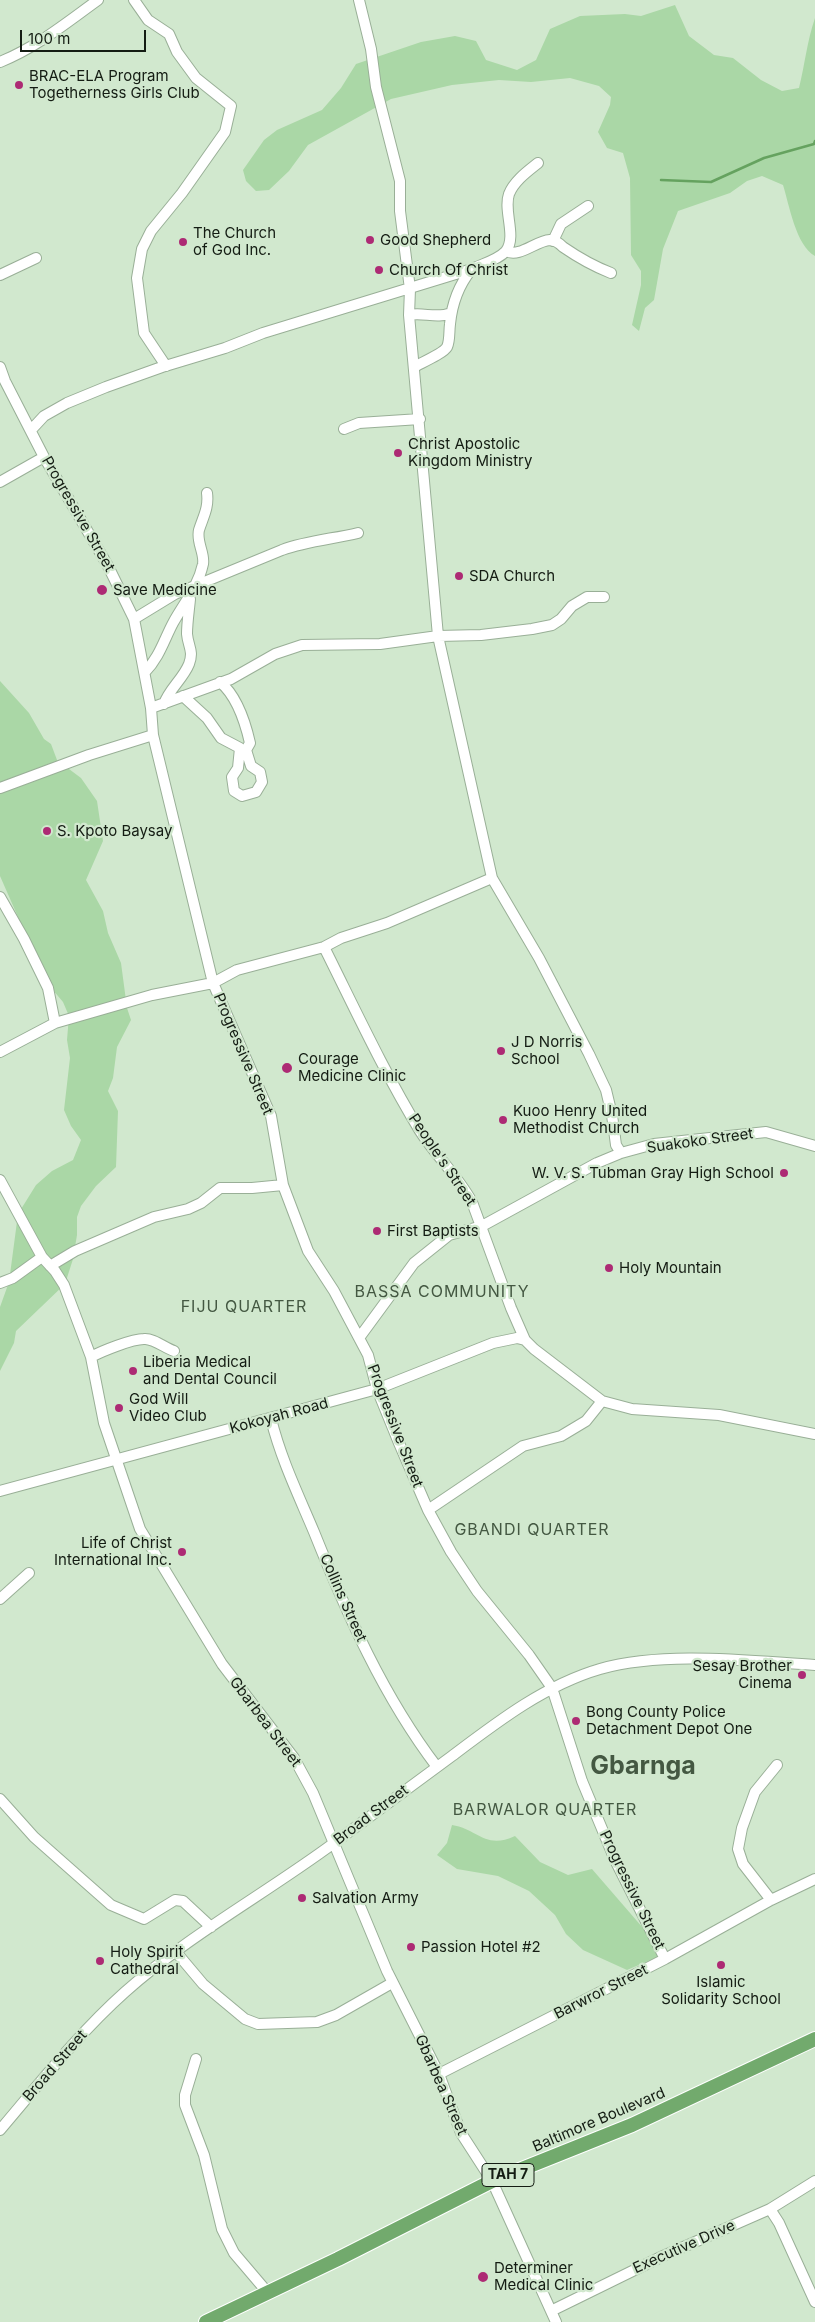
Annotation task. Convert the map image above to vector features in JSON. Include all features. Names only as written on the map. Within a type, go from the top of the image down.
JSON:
[{"type":"highway","name":"Baltimore Boulevard","points":[[206,2322],[492,2182],[632,2125],[815,2039]]},
{"type":"street","points":[[0,62],[22,53],[44,40],[98,0]]},
{"type":"street","points":[[134,0],[148,20],[169,34],[178,52],[196,78],[231,106],[225,132],[151,231],[142,249],[137,278],[144,333],[166,366]]},
{"type":"street","points":[[359,0],[371,49],[376,87],[400,181],[400,211],[410,289],[409,315],[420,419],[438,636],[492,878],[539,958],[606,1090],[616,1145],[621,1153]]},
{"type":"street","points":[[31,430],[44,416],[67,403],[166,366],[225,348],[264,333],[472,269],[497,258],[506,251],[510,238],[508,203],[510,193],[522,176],[538,163]]},
{"type":"street","points":[[553,240],[560,224],[588,206]]},
{"type":"street","points":[[506,251],[510,254],[520,252],[532,245],[553,240],[590,265],[611,273]]},
{"type":"street","points":[[0,275],[36,258]]},
{"type":"street","points":[[414,367],[433,356],[441,354],[447,347],[452,312],[462,282],[472,269]]},
{"type":"street","points":[[409,315],[416,313],[444,316],[452,312]]},
{"type":"street","name":"Progressive Street","points":[[0,367],[44,457],[108,566],[134,618],[151,708],[153,736],[213,983],[271,1116],[282,1185],[308,1251],[334,1291],[368,1355],[377,1389],[428,1510],[450,1552],[477,1591],[529,1655],[552,1688],[582,1780],[615,1860],[665,1959]]},
{"type":"street","points":[[344,430],[359,423],[420,419]]},
{"type":"street","points":[[0,482],[44,457]]},
{"type":"street","points":[[145,672],[155,662],[174,622],[195,586],[203,563],[198,532],[206,511],[207,494]]},
{"type":"street","points":[[134,618],[175,594],[298,544],[325,541],[358,532]]},
{"type":"street","points":[[187,635],[190,596]]},
{"type":"street","points":[[151,708],[231,679],[275,654],[302,645],[380,644],[438,636],[481,636],[552,625],[561,619],[572,606],[587,597],[604,597]]},
{"type":"street","points":[[164,704],[167,695],[179,682],[189,663],[191,645],[187,635],[174,622]]},
{"type":"street","points":[[183,696],[207,718],[221,738],[240,748],[238,768],[232,777],[234,791],[242,796],[256,792],[262,782],[260,772],[251,766],[246,750],[250,743],[230,690],[220,682]]},
{"type":"street","points":[[0,788],[90,755],[153,736]]},
{"type":"street","points":[[0,1052],[55,1023],[152,994],[169,993],[213,983],[237,970],[324,947],[341,938],[387,923],[492,878]]},
{"type":"street","points":[[0,897],[24,939],[48,988],[55,1023]]},
{"type":"street","name":"People's Street","points":[[324,947],[394,1084],[421,1132],[466,1190],[482,1226],[511,1308],[525,1340],[534,1349],[602,1401],[632,1409],[719,1415],[815,1434]]},
{"type":"street","name":"Suakoko Street","points":[[359,1338],[414,1263],[449,1235],[482,1226],[596,1163],[621,1153],[654,1144],[766,1132],[815,1146]]},
{"type":"street","name":"Gbarbea Street","points":[[0,1180],[42,1257],[64,1285],[91,1357],[104,1423],[140,1529],[222,1664],[294,1758],[313,1793],[392,1983],[439,2074],[461,2133],[492,2182],[556,2322]]},
{"type":"street","points":[[50,1266],[75,1251],[154,1217],[195,1206],[220,1188],[252,1188],[282,1185]]},
{"type":"street","points":[[0,1284],[42,1257]]},
{"type":"street","points":[[91,1357],[105,1350],[144,1338],[174,1351]]},
{"type":"street","name":"Kokoyah Road","points":[[0,1491],[377,1389],[494,1342],[516,1338],[525,1340]]},
{"type":"street","points":[[428,1510],[523,1446],[561,1436],[586,1421],[602,1401]]},
{"type":"street","name":"Collins Street","points":[[270,1419],[292,1484],[358,1633],[391,1700],[413,1736],[437,1767]]},
{"type":"street","points":[[0,1599],[29,1572]]},
{"type":"street","name":"Broad Street","points":[[0,2130],[91,2026],[126,1991],[176,1952],[333,1844],[494,1725],[552,1688],[598,1670],[644,1661],[730,1661],[815,1665]]},
{"type":"street","points":[[771,1900],[743,1864],[738,1849],[742,1828],[755,1792],[777,1765]]},
{"type":"street","points":[[0,1799],[34,1837],[111,1905],[144,1919],[175,1900],[183,1902],[211,1927]]},
{"type":"street","name":"Barwror Street","points":[[439,2074],[665,1959],[771,1900],[815,1879]]},
{"type":"street","points":[[176,1952],[203,1984],[245,2019],[258,2024],[317,2022],[336,2015],[392,1983]]},
{"type":"street","points":[[196,2058],[185,2095],[185,2105],[204,2155],[222,2229],[234,2253],[268,2293]]},
{"type":"street","name":"Executive Drive","points":[[551,2311],[663,2256],[770,2209],[815,2181]]},
{"type":"street","points":[[770,2209],[779,2223],[815,2302]]},
{"type":"green space","points":[[675,5],[689,36],[714,55],[733,58],[761,80],[782,91],[799,88],[815,18],[815,256],[808,251],[798,234],[783,185],[762,176],[747,181],[730,193],[678,211],[663,249],[654,300],[645,308],[639,331],[632,325],[641,285],[641,271],[631,255],[630,178],[623,153],[607,148],[598,132],[610,105],[611,97],[599,86],[570,78],[531,82],[499,80],[452,85],[391,99],[308,145],[289,171],[269,190],[256,191],[246,181],[243,170],[264,140],[277,130],[322,110],[341,88],[356,64],[421,42],[455,36],[476,41],[486,60],[517,70],[536,60],[550,29],[580,16],[625,14],[641,16]]},
{"type":"green space","points":[[0,681],[29,713],[44,739],[51,744],[57,760],[81,778],[97,801],[103,841],[86,880],[103,911],[108,933],[121,963],[127,1008],[131,1020],[117,1047],[113,1078],[108,1091],[118,1111],[116,1167],[96,1186],[81,1206],[77,1217],[77,1235],[73,1259],[65,1284],[16,1331],[14,1343],[0,1371],[0,1307],[9,1282],[18,1214],[36,1185],[52,1171],[73,1160],[81,1140],[71,1126],[64,1110],[70,1058],[67,1040],[69,1016],[63,1002],[47,983],[0,876]]},
{"type":"green space","points":[[452,1825],[469,1830],[489,1840],[505,1840],[515,1836],[540,1862],[568,1875],[592,1869],[643,1928],[660,1956],[627,1970],[583,1950],[566,1934],[555,1915],[529,1891],[498,1876],[457,1869],[437,1855],[447,1843]]},
{"type":"waterway","points":[[661,180],[711,182],[764,158],[814,144],[815,141]]},
{"type":"place","name":"BRAC-ELA Program Togetherness Girls Club","points":[[19,85]]},
{"type":"place","name":"Good Shepherd","points":[[370,240]]},
{"type":"place","name":"The Church of God Inc.","points":[[183,242]]},
{"type":"place","name":"Church Of Christ","points":[[379,270]]},
{"type":"place","name":"Christ Apostolic Kingdom Ministry","points":[[398,453]]},
{"type":"place","name":"SDA Church","points":[[459,576]]},
{"type":"place","name":"Save Medicine","points":[[102,590]]},
{"type":"place","name":"S. Kpoto Baysay","points":[[47,831]]},
{"type":"place","name":"J D Norris School","points":[[501,1051]]},
{"type":"place","name":"Courage Medicine Clinic","points":[[287,1068]]},
{"type":"place","name":"Kuoo Henry United Methodist Church","points":[[503,1120]]},
{"type":"place","name":"W. V. S. Tubman Gray High School","points":[[784,1173]]},
{"type":"place","name":"First Baptists","points":[[377,1231]]},
{"type":"place","name":"Holy Mountain","points":[[609,1268]]},
{"type":"place","name":"Liberia Medical and Dental Council","points":[[133,1371]]},
{"type":"place","name":"God Will Video Club","points":[[119,1408]]},
{"type":"place","name":"Life of Christ International Inc.","points":[[182,1552]]},
{"type":"place","name":"Sesay Brother Cinema","points":[[802,1675]]},
{"type":"place","name":"Bong County Police Detachment Depot One","points":[[576,1721]]},
{"type":"place","name":"Salvation Army","points":[[302,1898]]},
{"type":"place","name":"Passion Hotel #2","points":[[411,1947]]},
{"type":"place","name":"Holy Spirit Cathedral","points":[[100,1961]]},
{"type":"place","name":"Islamic Solidarity School","points":[[721,1965]]},
{"type":"place","name":"Determiner Medical Clinic","points":[[483,2277]]},
{"type":"district","name":"BASSA COMMUNITY","points":[[442,1292]]},
{"type":"district","name":"FIJU QUARTER","points":[[244,1307]]},
{"type":"district","name":"GBANDI QUARTER","points":[[532,1530]]},
{"type":"district","name":"Gbarnga","points":[[643,1766]]},
{"type":"district","name":"BARWALOR QUARTER","points":[[545,1810]]}]
